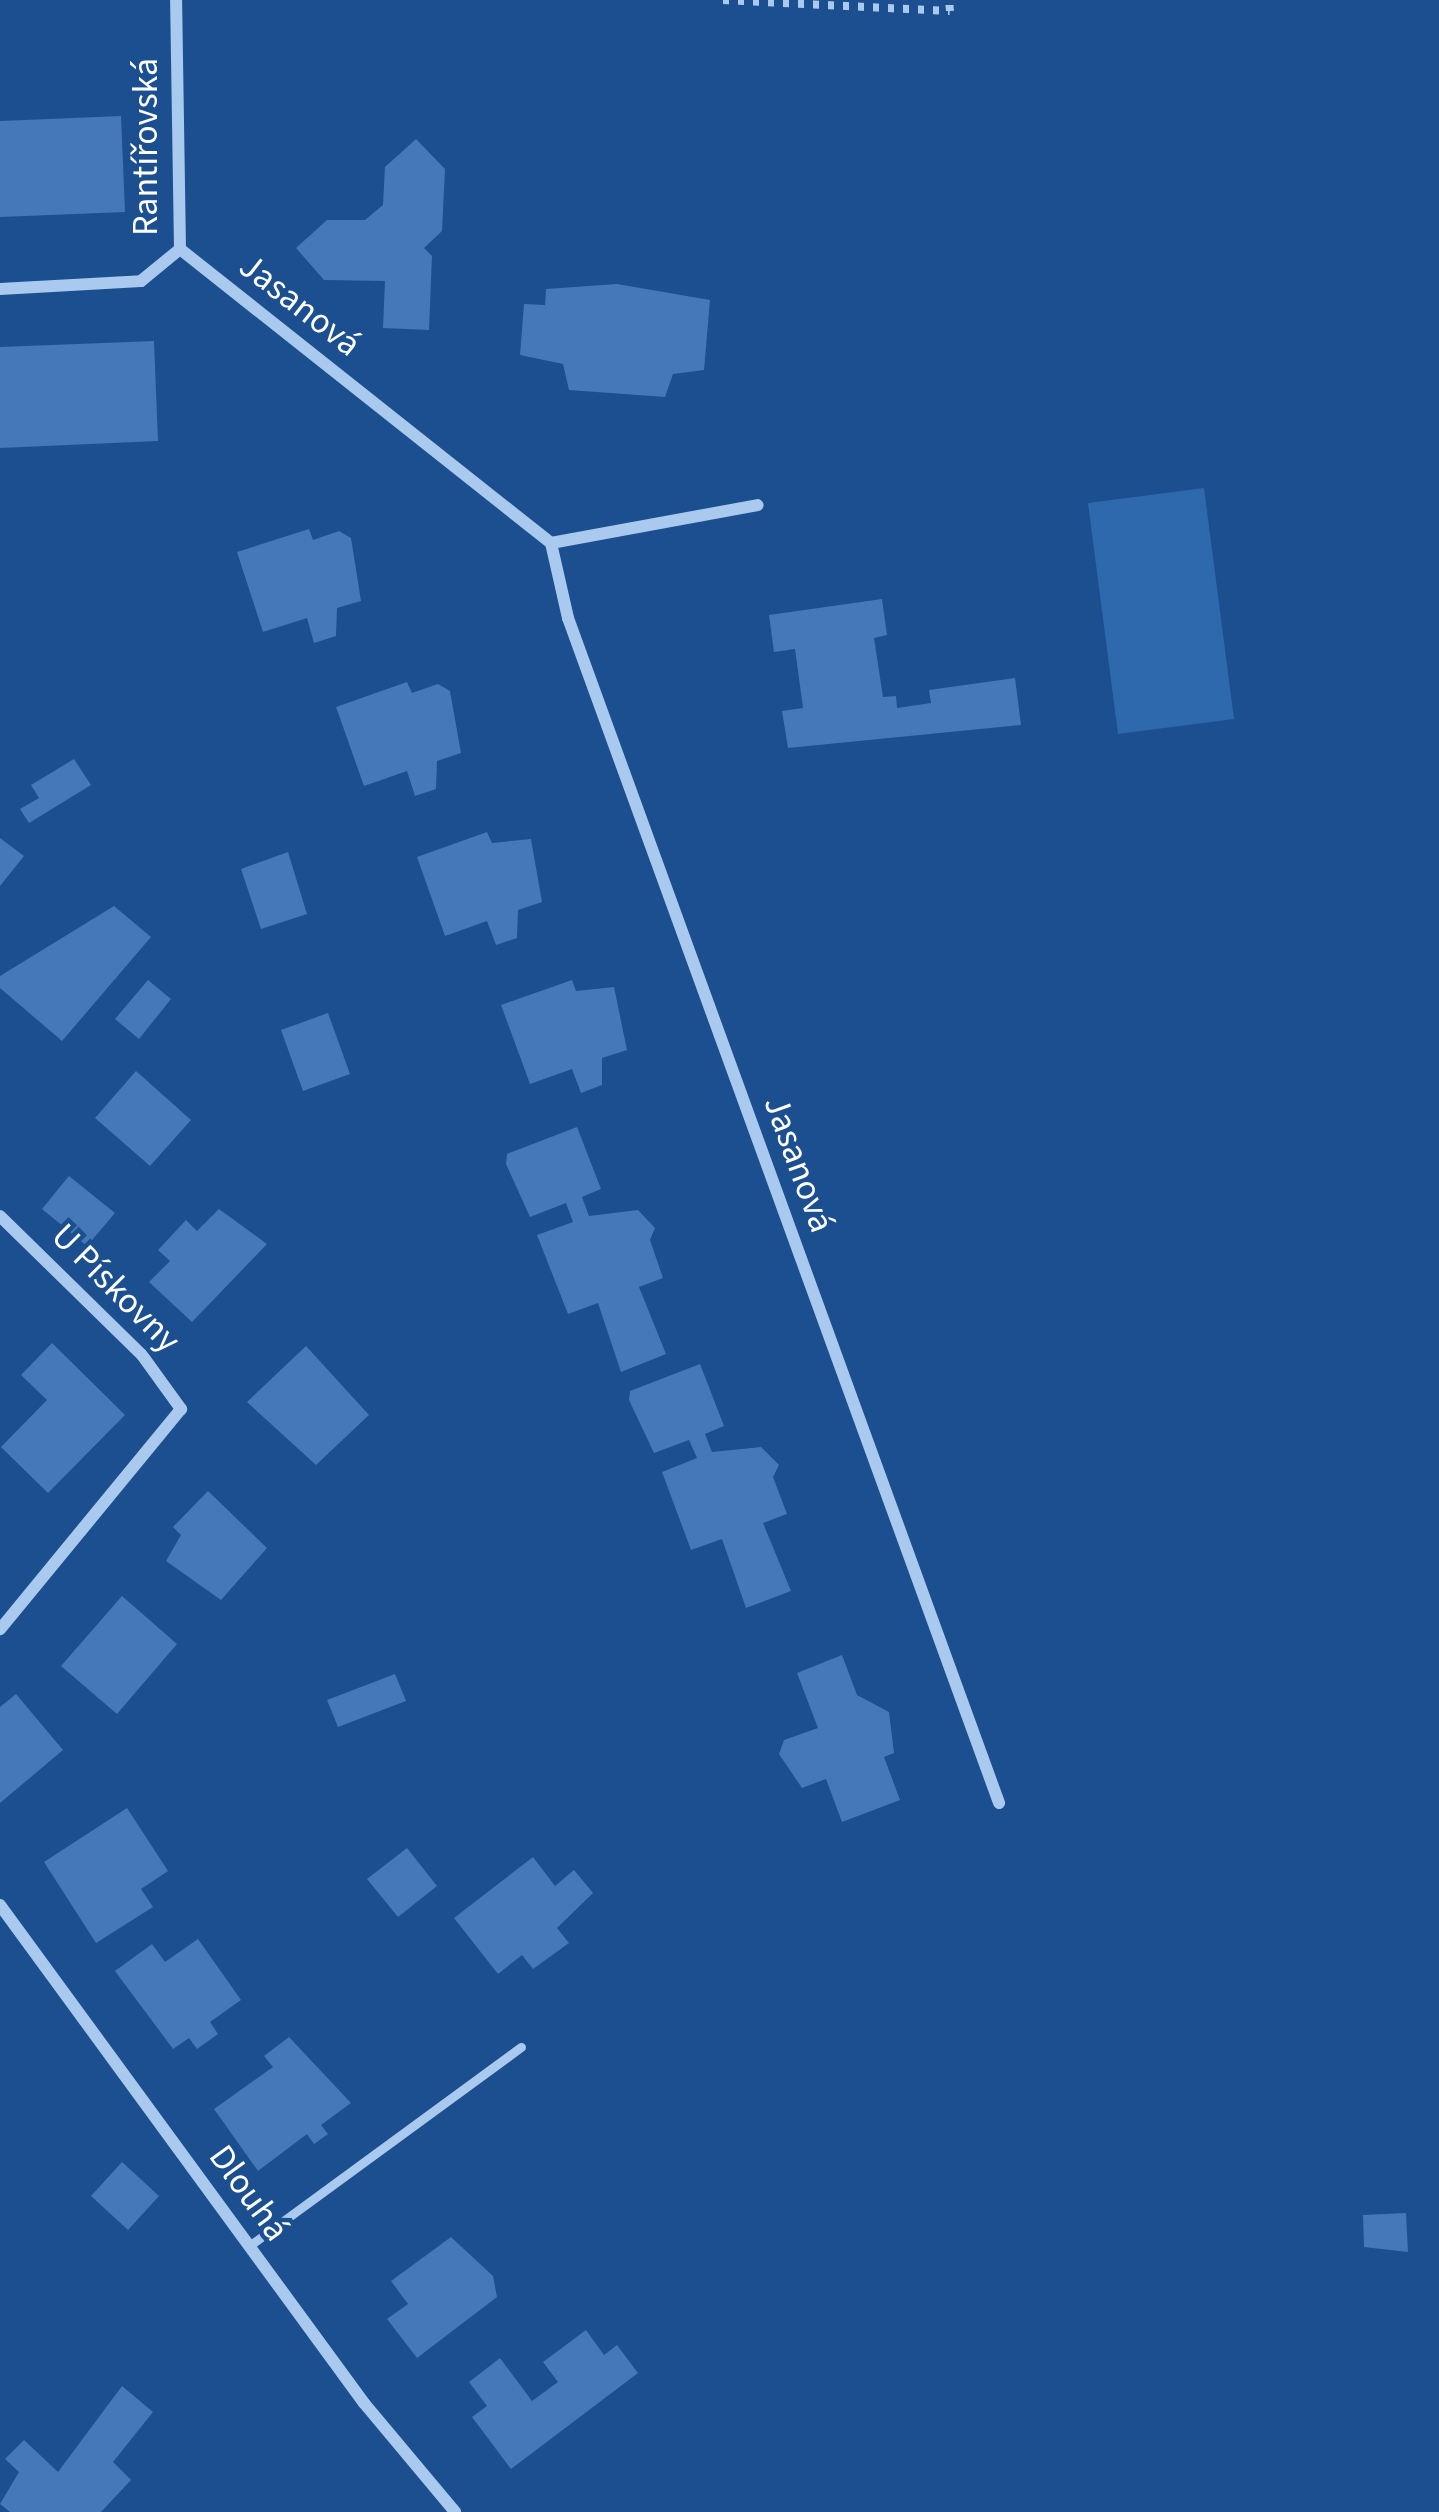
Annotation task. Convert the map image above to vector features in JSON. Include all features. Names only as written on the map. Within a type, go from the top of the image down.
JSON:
[{"type":"street","name":"Rantířovská","points":[[0,289],[141,280],[180,249],[176,0]]},
{"type":"street","name":"Jasanová","points":[[180,249],[551,543],[568,618],[999,1803]]},
{"type":"street","points":[[551,543],[758,505]]},
{"type":"street","name":"U Pískovny","points":[[0,1216],[142,1354],[182,1409],[0,1629]]},
{"type":"street","name":"Dlouhá","points":[[0,1905],[249,2246],[455,2512]]},
{"type":"lane","points":[[249,2246],[521,2048]]},
{"type":"path","points":[[723,0],[950,11],[949,0]]},
{"type":"shaded area","points":[[1204,488],[1234,719],[1118,734],[1088,503]]},
{"type":"building","points":[[121,116],[125,212],[0,217],[0,121]]},
{"type":"building","points":[[416,139],[445,169],[442,231],[424,248],[432,256],[429,330],[383,328],[385,281],[324,280],[296,248],[327,220],[365,220],[383,205],[385,167]]},
{"type":"building","points":[[617,284],[710,300],[704,370],[673,374],[665,397],[569,390],[563,364],[520,355],[524,304],[545,305],[546,289]]},
{"type":"building","points":[[154,341],[158,441],[0,448],[0,347]]},
{"type":"building","points":[[309,529],[313,540],[339,531],[351,538],[361,601],[337,608],[336,636],[314,643],[307,618],[263,632],[237,552]]},
{"type":"building","points":[[882,599],[887,635],[874,638],[883,697],[896,696],[897,708],[931,703],[929,690],[1015,678],[1021,725],[788,748],[782,711],[803,708],[795,649],[774,652],[769,615]]},
{"type":"building","points":[[407,682],[412,693],[438,684],[450,691],[461,753],[437,761],[436,789],[415,796],[407,771],[364,786],[336,707]]},
{"type":"building","points":[[74,759],[91,785],[29,823],[20,809],[39,798],[31,785]]},
{"type":"building","points":[[487,832],[492,843],[531,839],[542,902],[518,910],[517,938],[496,945],[487,921],[445,936],[417,857]]},
{"type":"building","points":[[0,838],[24,856],[0,886]]},
{"type":"building","points":[[288,852],[307,914],[261,929],[241,869]]},
{"type":"building","points":[[114,906],[151,937],[62,1041],[0,988],[0,976]]},
{"type":"building","points":[[148,980],[171,999],[139,1039],[115,1019]]},
{"type":"building","points":[[572,980],[576,991],[614,987],[627,1050],[602,1058],[602,1085],[581,1093],[572,1069],[530,1084],[501,1005]]},
{"type":"building","points":[[328,1013],[350,1074],[303,1091],[281,1030]]},
{"type":"building","points":[[136,1071],[191,1120],[150,1166],[95,1118]]},
{"type":"building","points":[[577,1127],[601,1189],[582,1197],[589,1216],[638,1210],[655,1228],[650,1240],[663,1278],[639,1287],[666,1354],[621,1372],[598,1303],[568,1314],[537,1235],[573,1222],[566,1203],[530,1217],[506,1164],[507,1154]]},
{"type":"building","points":[[69,1176],[115,1213],[87,1246],[42,1209]]},
{"type":"building","points":[[219,1209],[267,1244],[192,1322],[149,1282],[170,1261],[158,1250],[186,1220],[197,1231]]},
{"type":"building","points":[[52,1343],[125,1415],[48,1493],[1,1447],[47,1400],[21,1375]]},
{"type":"building","points":[[306,1346],[369,1415],[316,1465],[247,1402]]},
{"type":"building","points":[[700,1364],[724,1426],[705,1434],[712,1452],[761,1447],[779,1465],[773,1477],[787,1514],[763,1523],[791,1591],[746,1608],[722,1539],[691,1550],[662,1472],[697,1458],[689,1440],[654,1453],[629,1400],[630,1391]]},
{"type":"building","points":[[208,1491],[267,1548],[221,1600],[166,1561],[181,1535],[173,1527]]},
{"type":"building","points":[[122,1596],[177,1644],[117,1714],[61,1666]]},
{"type":"building","points":[[842,1655],[857,1695],[889,1712],[894,1753],[884,1757],[900,1800],[842,1822],[826,1779],[802,1788],[779,1754],[784,1740],[818,1728],[797,1673]]},
{"type":"building","points":[[395,1674],[406,1701],[338,1727],[327,1700]]},
{"type":"building","points":[[16,1694],[63,1750],[0,1803],[0,1707]]},
{"type":"building","points":[[127,1808],[168,1871],[141,1889],[153,1907],[96,1943],[44,1862]]},
{"type":"building","points":[[407,1848],[437,1886],[398,1917],[367,1879]]},
{"type":"building","points":[[533,1857],[555,1886],[574,1870],[593,1893],[557,1928],[569,1943],[533,1969],[522,1955],[498,1974],[454,1918]]},
{"type":"building","points":[[198,1939],[241,2000],[210,2022],[218,2034],[197,2049],[189,2038],[173,2049],[115,1971],[152,1944],[165,1962]]},
{"type":"building","points":[[289,2037],[351,2103],[321,2125],[328,2134],[314,2144],[307,2134],[258,2171],[214,2109],[273,2067],[264,2056]]},
{"type":"building","points":[[122,2162],[159,2196],[128,2230],[91,2196]]},
{"type":"building","points":[[1406,2213],[1408,2252],[1364,2247],[1363,2215]]},
{"type":"building","points":[[451,2237],[493,2276],[497,2297],[417,2358],[387,2319],[408,2304],[391,2281]]},
{"type":"building","points":[[586,2330],[604,2355],[617,2345],[638,2373],[511,2469],[472,2417],[487,2406],[469,2382],[500,2358],[532,2401],[558,2382],[543,2362]]},
{"type":"building","points":[[122,2386],[153,2412],[113,2462],[131,2480],[101,2512],[10,2512],[0,2504],[19,2472],[5,2459],[24,2440],[58,2472]]}]
